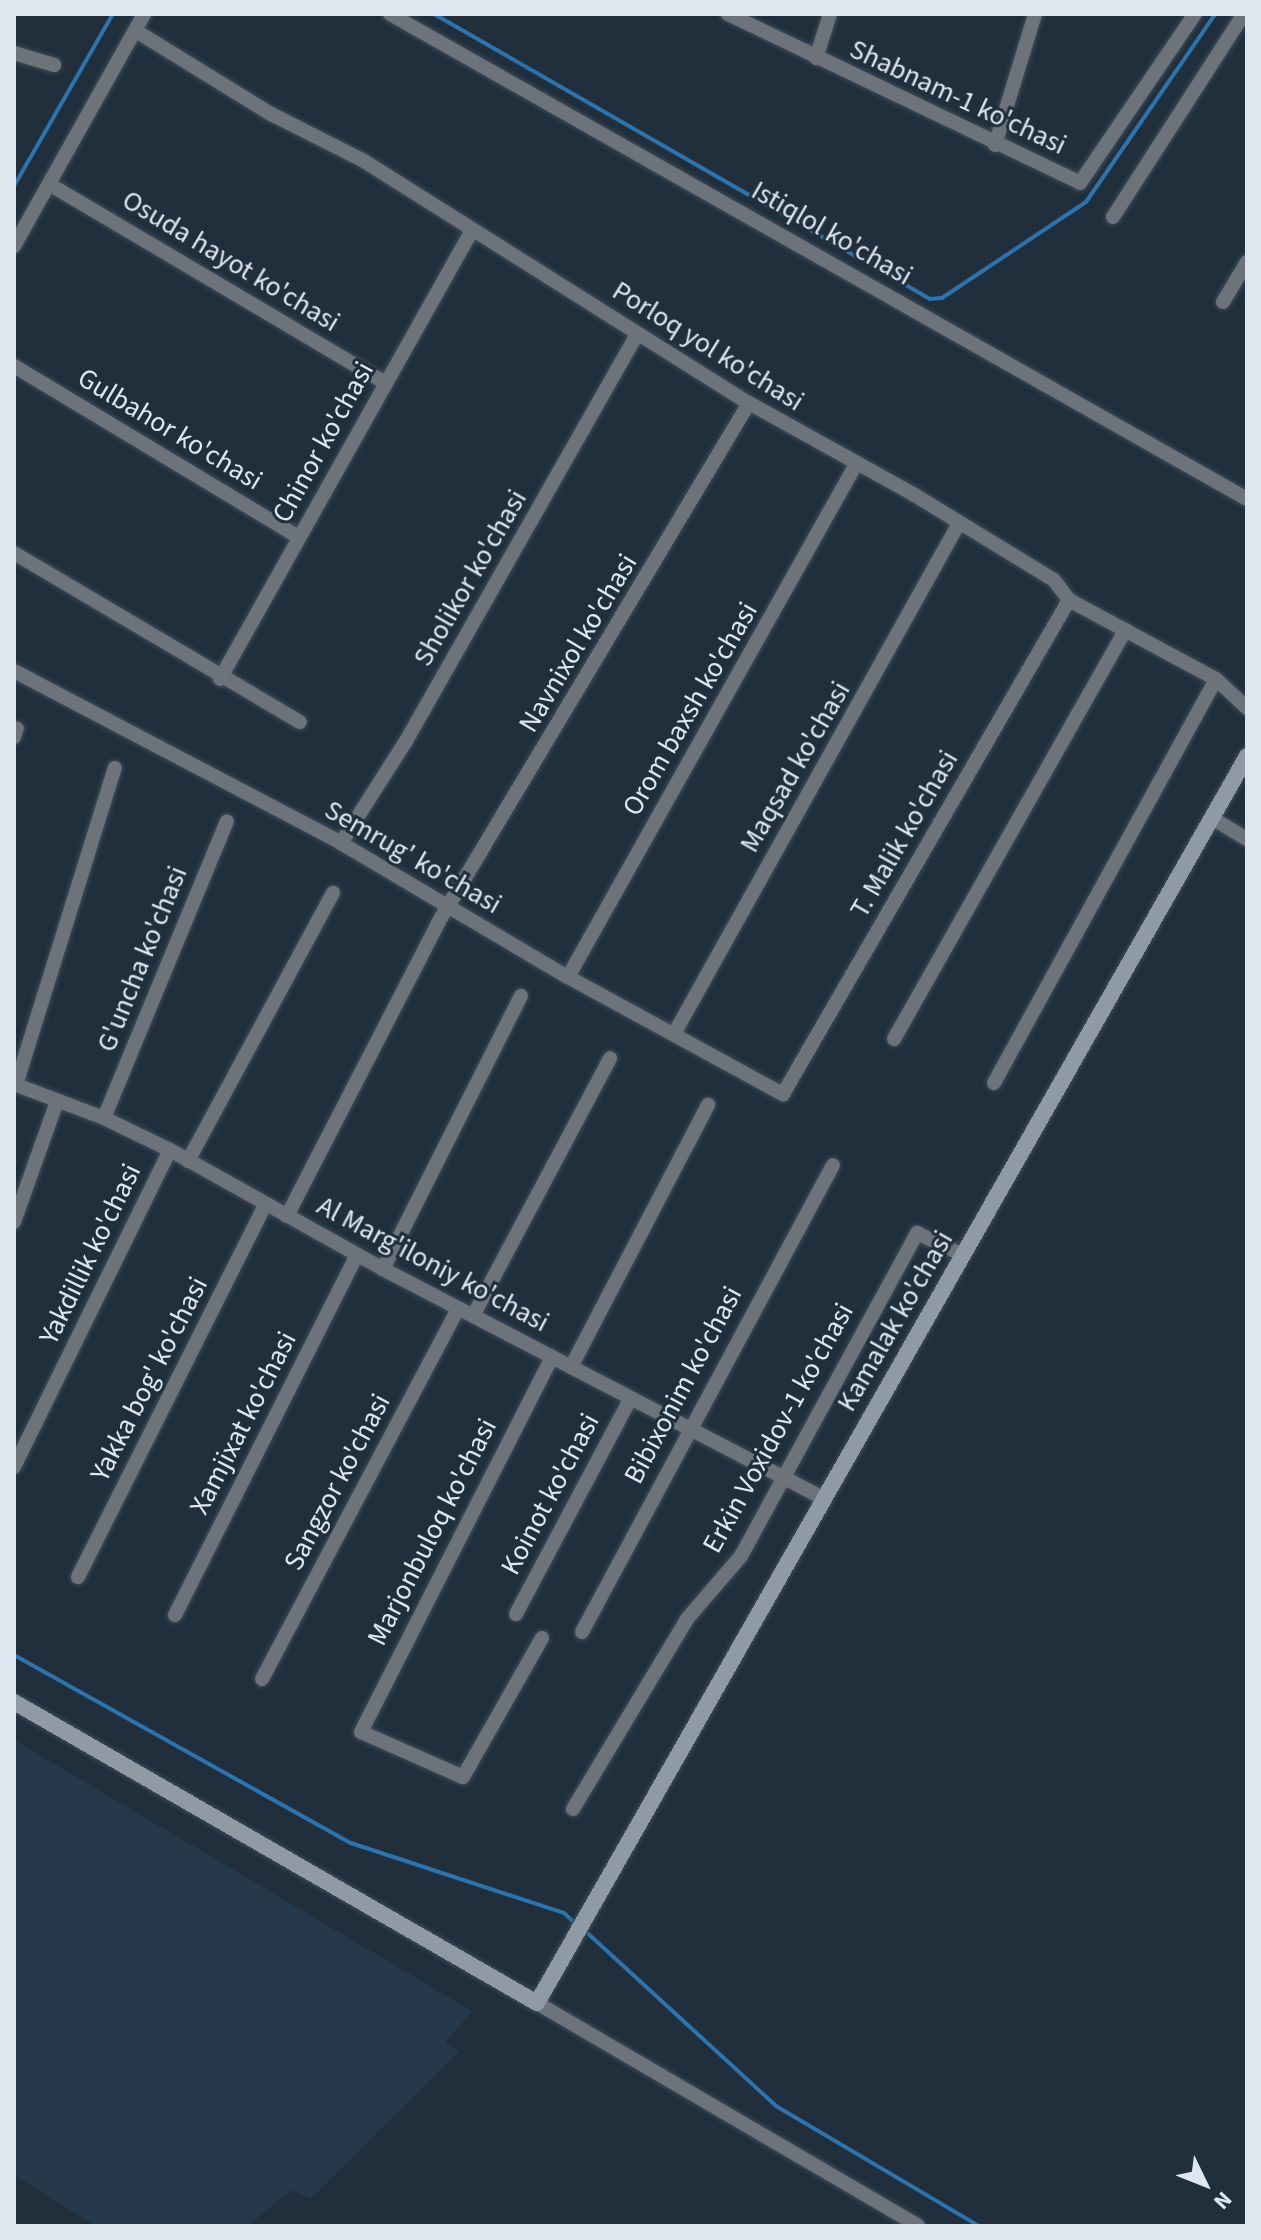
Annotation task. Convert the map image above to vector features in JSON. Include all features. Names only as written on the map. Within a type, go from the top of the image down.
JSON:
[{"type":"main road","name":"Kamalak ko'chasi","points":[[537,2003],[1247,756]]},
{"type":"main road","points":[[14,1702],[537,2003]]},
{"type":"street","points":[[14,246],[144,14]]},
{"type":"street","name":"Shabnam-1 ko'chasi","points":[[728,14],[995,145],[1080,183],[1195,14]]},
{"type":"street","points":[[816,58],[830,14]]},
{"type":"street","points":[[995,145],[1035,14]]},
{"type":"street","points":[[1113,217],[1244,14]]},
{"type":"street","name":"Istiqlol ko'chasi","points":[[394,15],[1247,499]]},
{"type":"street","name":"Porloq yol ko'chasi","points":[[136,31],[271,114],[364,161],[471,232],[749,403],[855,466],[913,494],[958,525],[1054,580],[1069,600],[1216,679],[1247,708]]},
{"type":"street","points":[[14,53],[54,65]]},
{"type":"street","name":"Osuda hayot ko'chasi","points":[[49,184],[385,383]]},
{"type":"street","name":"Chinor ko'chasi","points":[[220,679],[471,232]]},
{"type":"street","points":[[1223,302],[1247,262]]},
{"type":"street","name":"Sholikor ko'chasi","points":[[341,843],[414,728],[637,335]]},
{"type":"street","name":"Gulbahor ko'chasi","points":[[14,366],[299,537]]},
{"type":"street","name":"Navnixol ko'chasi","points":[[451,908],[749,403]]},
{"type":"street","name":"Orom baxsh ko'chasi","points":[[568,977],[855,466]]},
{"type":"street","name":"Maqsad ko'chasi","points":[[674,1034],[958,525]]},
{"type":"street","points":[[14,553],[220,679],[300,722]]},
{"type":"street","name":"T. Malik ko'chasi","points":[[783,1094],[1069,600]]},
{"type":"street","points":[[894,1039],[1125,630]]},
{"type":"street","name":"Semrug' ko'chasi","points":[[14,671],[341,843],[568,977],[783,1094]]},
{"type":"street","points":[[994,1083],[1216,679]]},
{"type":"street","points":[[15,1084],[115,768]]},
{"type":"street","points":[[1212,818],[1247,839]]},
{"type":"street","name":"G'uncha ko'chasi","points":[[104,1118],[227,821]]},
{"type":"street","points":[[188,1161],[333,893]]},
{"type":"street","points":[[287,1216],[365,1060],[438,923],[451,908]]},
{"type":"street","points":[[383,1269],[521,996]]},
{"type":"street","points":[[473,1316],[610,1058]]},
{"type":"street","name":"Al Marg'iloniy ko'chasi","points":[[15,1084],[104,1118],[170,1150],[383,1269],[630,1400],[690,1425],[785,1474],[824,1499]]},
{"type":"street","points":[[14,1222],[57,1101]]},
{"type":"street","points":[[571,1367],[708,1105]]},
{"type":"street","name":"Yakdillik ko'chasi","points":[[14,1467],[170,1150]]},
{"type":"street","name":"Bibixonim ko'chasi","points":[[582,1632],[690,1425],[833,1165]]},
{"type":"street","name":"Yakka bog' ko'chasi","points":[[78,1577],[265,1205]]},
{"type":"street","name":"Erkin Voxidov-1 ko'chasi","points":[[573,1809],[687,1619],[741,1556],[917,1233],[963,1255]]},
{"type":"street","name":"Xamjixat ko'chasi","points":[[175,1615],[357,1255]]},
{"type":"street","name":"Sangzor ko'chasi","points":[[262,1679],[458,1309]]},
{"type":"street","name":"Marjonbuloq ko'chasi","points":[[542,1638],[463,1777],[361,1732],[552,1357]]},
{"type":"street","name":"Koinot ko'chasi","points":[[516,1614],[630,1400]]},
{"type":"street","points":[[537,2003],[918,2226]]},
{"type":"shaded area","points":[[14,1740],[472,2011],[445,2043],[459,2052],[310,2199],[292,2190],[247,2226],[96,2226],[14,2175]]},
{"type":"waterway","points":[[14,186],[113,14]]},
{"type":"waterway","points":[[434,14],[930,299],[942,298],[1086,202],[1215,14]]},
{"type":"waterway","points":[[14,1655],[351,1843],[564,1913],[576,1924]]},
{"type":"waterway","points":[[583,1929],[776,2106],[979,2226]]}]
